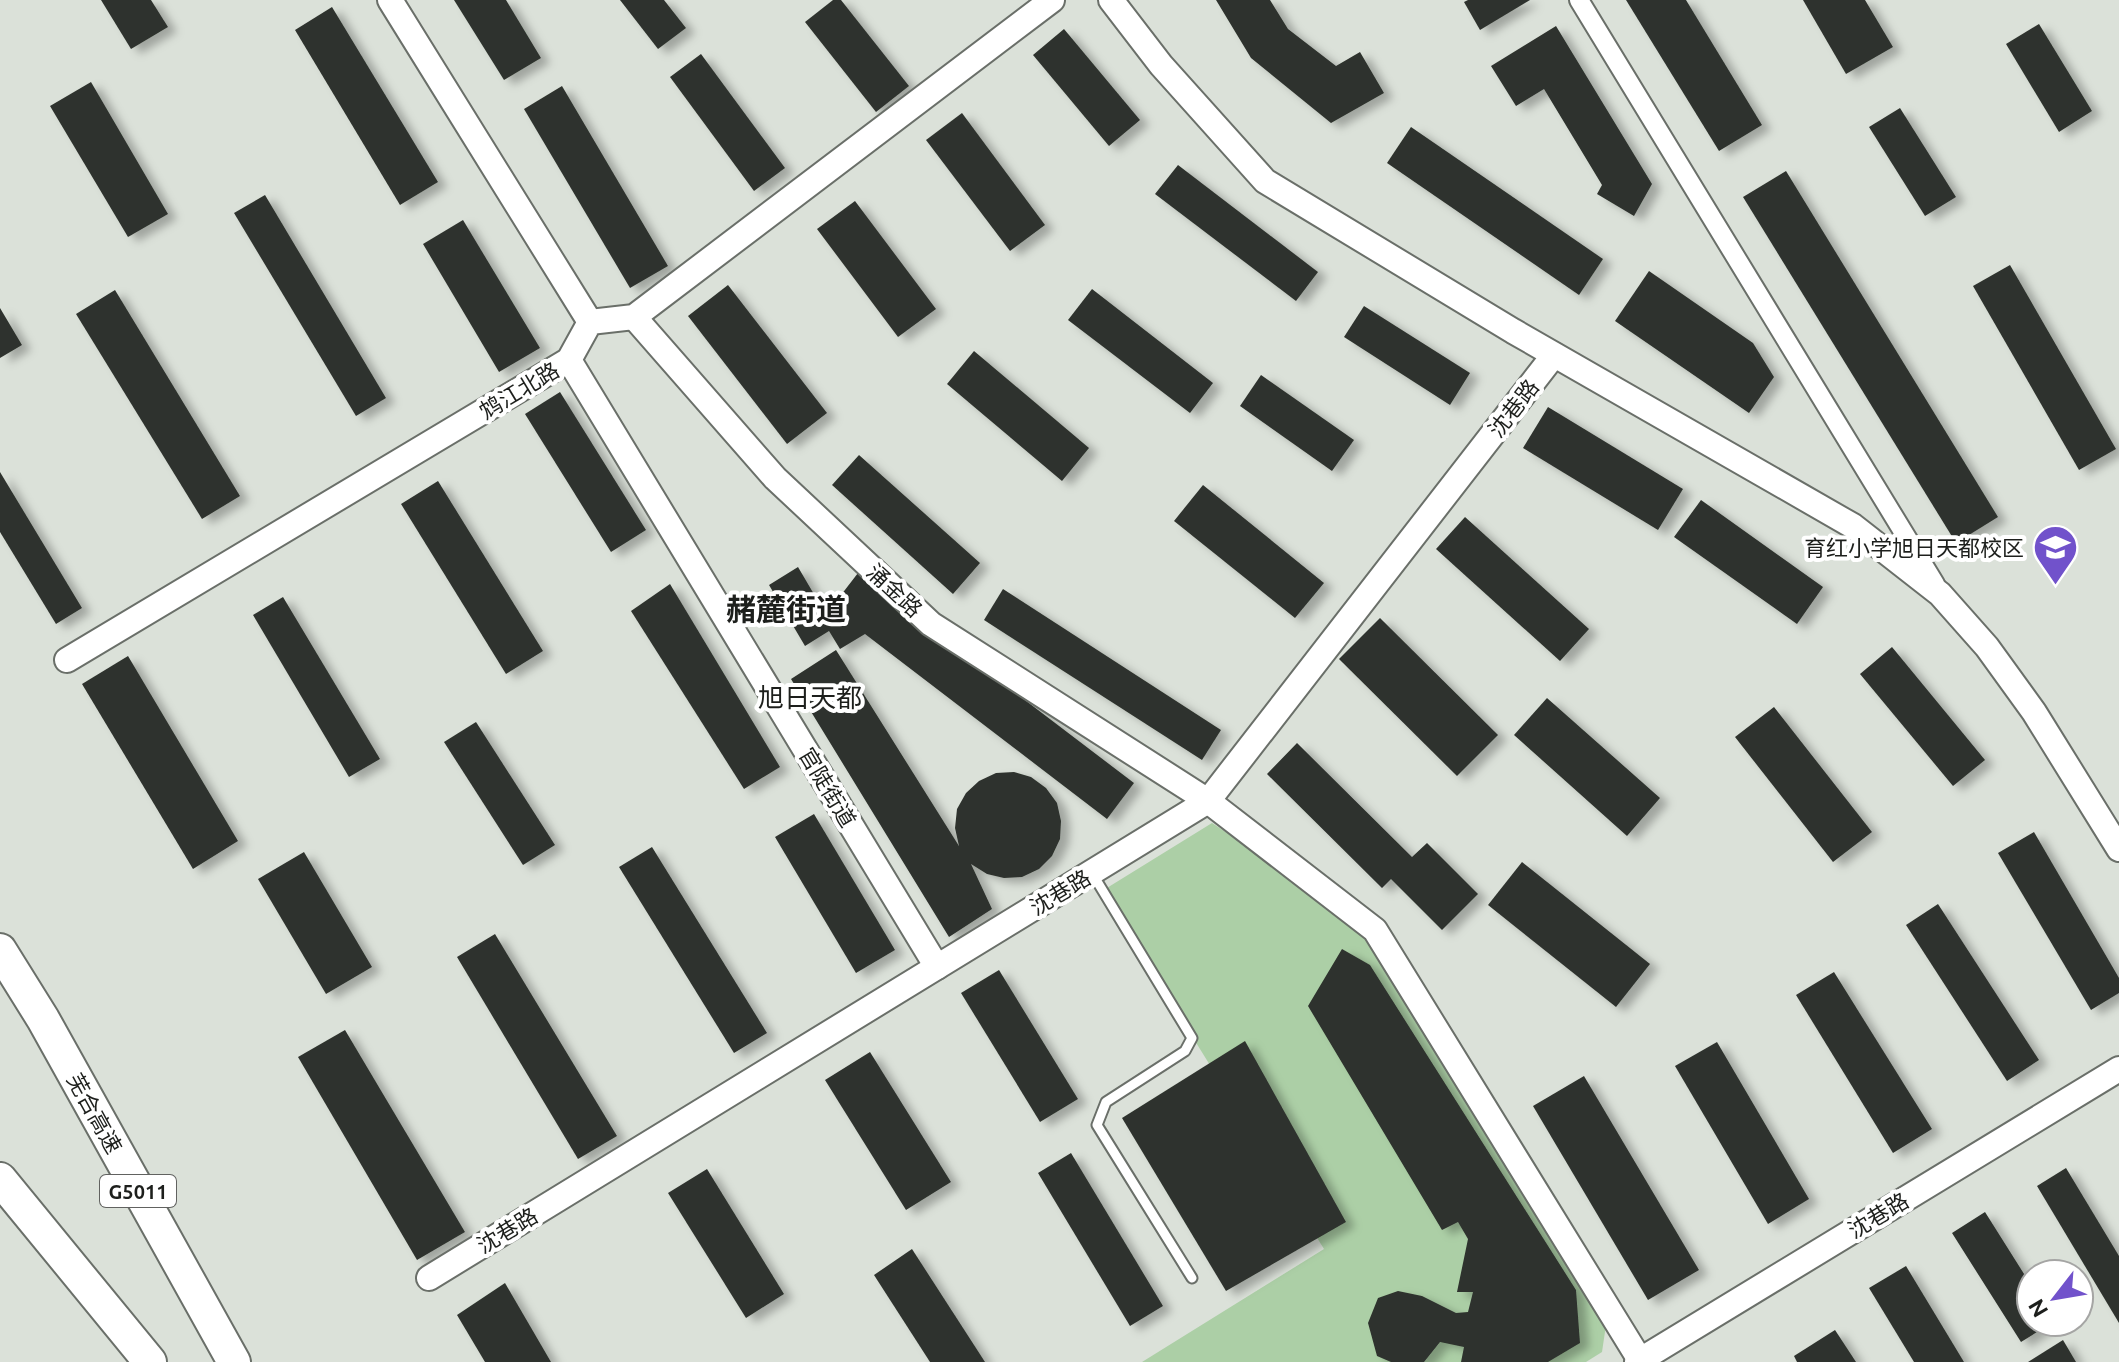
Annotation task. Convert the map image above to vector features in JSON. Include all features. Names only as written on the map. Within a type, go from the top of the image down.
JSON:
[{"type":"highway","name":"芜合高速","points":[[0,950],[43,1019],[234,1362]]},
{"type":"highway","points":[[0,1179],[150,1362]]},
{"type":"street","points":[[390,0],[590,322],[634,317],[1052,0]]},
{"type":"street","points":[[1111,0],[1161,65],[1265,181],[1554,355],[1853,526],[1940,594]]},
{"type":"street","points":[[1579,0],[1940,594],[1987,647],[2034,712],[2119,849]]},
{"type":"street","name":"涌金路","points":[[634,317],[775,478],[931,624],[1208,801],[1375,930],[1639,1361]]},
{"type":"street","name":"鸩江北路","points":[[67,660],[569,360],[590,322]]},
{"type":"street","name":"沈巷路","points":[[429,1278],[1208,801],[1554,355]]},
{"type":"street","name":"官陡街道","points":[[569,360],[937,967]]},
{"type":"street","name":"沈巷路","points":[[1639,1361],[2119,1069]]},
{"type":"lane","points":[[1092,873],[1192,1038],[1185,1051],[1106,1102],[1097,1125],[1192,1278]]},
{"type":"green space","points":[[1212,823],[1375,930],[1606,1325],[1602,1352],[1586,1362],[1142,1362],[1324,1249],[1102,891]]},
{"type":"building","points":[[101,0],[151,0],[168,27],[131,49]]},
{"type":"building","points":[[454,0],[506,0],[541,58],[504,80]]},
{"type":"building","points":[[620,0],[664,0],[686,28],[658,49]]},
{"type":"building","points":[[833,0],[841,0],[909,86],[876,112],[805,22]]},
{"type":"building","points":[[1216,0],[1270,0],[1288,29],[1336,66],[1360,52],[1384,93],[1331,123],[1251,58]]},
{"type":"building","points":[[1530,0],[1480,30],[1464,2]]},
{"type":"building","points":[[1626,0],[1686,0],[1762,125],[1719,151]]},
{"type":"building","points":[[1803,0],[1865,0],[1893,47],[1846,74]]},
{"type":"building","points":[[332,7],[438,182],[400,205],[295,30]]},
{"type":"building","points":[[2039,24],[2092,111],[2059,132],[2006,44]]},
{"type":"building","points":[[1556,26],[1652,184],[1634,216],[1597,194],[1602,185],[1544,89],[1516,106],[1491,66]]},
{"type":"building","points":[[1064,29],[1140,120],[1109,146],[1033,55]]},
{"type":"building","points":[[701,54],[785,168],[754,191],[670,77]]},
{"type":"building","points":[[91,82],[168,214],[128,237],[50,106]]},
{"type":"building","points":[[562,86],[668,266],[630,288],[524,109]]},
{"type":"building","points":[[1900,108],[1956,197],[1925,216],[1869,127]]},
{"type":"building","points":[[962,113],[1045,225],[1010,251],[926,140]]},
{"type":"building","points":[[1411,127],[1603,259],[1579,295],[1387,163]]},
{"type":"building","points":[[1178,165],[1318,272],[1296,301],[1155,194]]},
{"type":"building","points":[[1786,171],[1998,517],[1956,543],[1743,197]]},
{"type":"building","points":[[265,195],[386,398],[356,416],[234,213]]},
{"type":"building","points":[[855,201],[936,309],[898,337],[817,229]]},
{"type":"building","points":[[463,220],[540,348],[499,372],[423,244]]},
{"type":"building","points":[[2010,265],[2116,449],[2079,470],[1973,286]]},
{"type":"building","points":[[1649,271],[1753,343],[1774,377],[1749,413],[1615,321]]},
{"type":"building","points":[[728,285],[827,413],[787,444],[688,316]]},
{"type":"building","points":[[1092,289],[1213,383],[1190,413],[1068,320]]},
{"type":"building","points":[[115,290],[240,496],[202,519],[76,314]]},
{"type":"building","points":[[1364,306],[1470,373],[1450,405],[1344,337]]},
{"type":"building","points":[[0,308],[22,345],[0,358]]},
{"type":"building","points":[[974,351],[1089,448],[1062,481],[947,384]]},
{"type":"building","points":[[1261,375],[1354,440],[1332,471],[1240,406]]},
{"type":"building","points":[[560,392],[646,530],[611,552],[525,414]]},
{"type":"building","points":[[1548,407],[1683,489],[1658,530],[1523,448]]},
{"type":"building","points":[[859,455],[980,563],[953,594],[832,485]]},
{"type":"building","points":[[0,472],[82,608],[56,624],[0,532]]},
{"type":"building","points":[[438,481],[543,651],[506,674],[401,504]]},
{"type":"building","points":[[1203,485],[1324,583],[1295,618],[1174,521]]},
{"type":"building","points":[[1701,500],[1823,587],[1797,624],[1674,537]]},
{"type":"building","points":[[1465,517],[1589,629],[1560,661],[1436,549]]},
{"type":"building","points":[[798,567],[828,618],[837,613],[831,608],[858,573],[1134,783],[1107,819],[865,634],[840,649],[829,631],[805,646],[769,585]]},
{"type":"building","points":[[670,584],[780,767],[744,789],[631,611]]},
{"type":"building","points":[[1003,589],[1221,730],[1202,760],[984,620]]},
{"type":"building","points":[[283,597],[380,759],[349,777],[253,615]]},
{"type":"building","points":[[1380,618],[1498,735],[1457,776],[1339,659]]},
{"type":"building","points":[[1892,647],[1985,760],[1953,786],[1860,674]]},
{"type":"building","points":[[836,650],[959,846],[955,828],[957,809],[966,793],[979,781],[996,773],[1014,772],[1031,777],[1046,788],[1057,803],[1061,821],[1060,839],[1052,856],[1039,869],[1022,877],[1004,878],[987,874],[971,864],[992,909],[949,937],[791,679]]},
{"type":"building","points":[[128,656],[238,841],[193,869],[82,684]]},
{"type":"building","points":[[1547,698],[1660,798],[1627,836],[1514,735]]},
{"type":"building","points":[[1774,707],[1872,832],[1833,862],[1735,737]]},
{"type":"building","points":[[476,722],[555,845],[523,865],[444,742]]},
{"type":"building","points":[[1297,743],[1412,857],[1427,843],[1478,894],[1442,930],[1391,879],[1382,888],[1267,774]]},
{"type":"building","points":[[814,814],[895,950],[856,973],[775,837]]},
{"type":"building","points":[[2034,832],[2119,978],[2119,993],[2091,1010],[1998,853]]},
{"type":"building","points":[[652,847],[767,1033],[734,1053],[619,867]]},
{"type":"building","points":[[304,852],[372,967],[326,994],[258,879]]},
{"type":"building","points":[[1522,862],[1650,964],[1616,1007],[1488,905]]},
{"type":"building","points":[[1938,904],[2039,1060],[2007,1081],[1906,925]]},
{"type":"building","points":[[495,934],[617,1136],[578,1159],[457,957]]},
{"type":"building","points":[[1342,949],[1370,965],[1576,1290],[1580,1343],[1548,1362],[1461,1362],[1464,1347],[1440,1342],[1424,1362],[1391,1362],[1377,1356],[1368,1323],[1378,1298],[1398,1291],[1422,1296],[1456,1313],[1468,1312],[1473,1292],[1457,1292],[1468,1239],[1458,1222],[1442,1230],[1308,1006]]},
{"type":"building","points":[[999,970],[1078,1099],[1040,1122],[961,993]]},
{"type":"building","points":[[1834,972],[1932,1129],[1893,1153],[1796,995]]},
{"type":"building","points":[[345,1030],[465,1232],[417,1260],[298,1057]]},
{"type":"building","points":[[1245,1041],[1346,1222],[1226,1291],[1122,1118]]},
{"type":"building","points":[[1717,1042],[1809,1199],[1768,1224],[1675,1066]]},
{"type":"building","points":[[870,1052],[951,1182],[906,1210],[825,1080]]},
{"type":"building","points":[[1584,1076],[1699,1270],[1648,1300],[1533,1106]]},
{"type":"building","points":[[1071,1153],[1163,1306],[1130,1326],[1038,1173]]},
{"type":"building","points":[[2066,1168],[2119,1256],[2119,1323],[2095,1283],[2095,1258],[2080,1258],[2037,1186]]},
{"type":"building","points":[[707,1169],[784,1294],[746,1318],[668,1193]]},
{"type":"building","points":[[1985,1212],[2015,1260],[2015,1333],[1952,1233]]},
{"type":"building","points":[[912,1249],[985,1362],[930,1362],[874,1275]]},
{"type":"building","points":[[1906,1266],[1964,1362],[1914,1362],[1869,1288]]},
{"type":"building","points":[[505,1283],[551,1362],[485,1362],[457,1315]]},
{"type":"building","points":[[1835,1330],[1856,1362],[1797,1362],[1794,1356]]},
{"type":"building","points":[[2063,1340],[2076,1362],[2028,1362]]},
{"type":"place","name":"育红小学旭日天都校区","points":[[2055,586]]},
{"type":"district","name":"赭麓街道","points":[[786,609]]},
{"type":"district","name":"旭日天都","points":[[810,697]]}]
